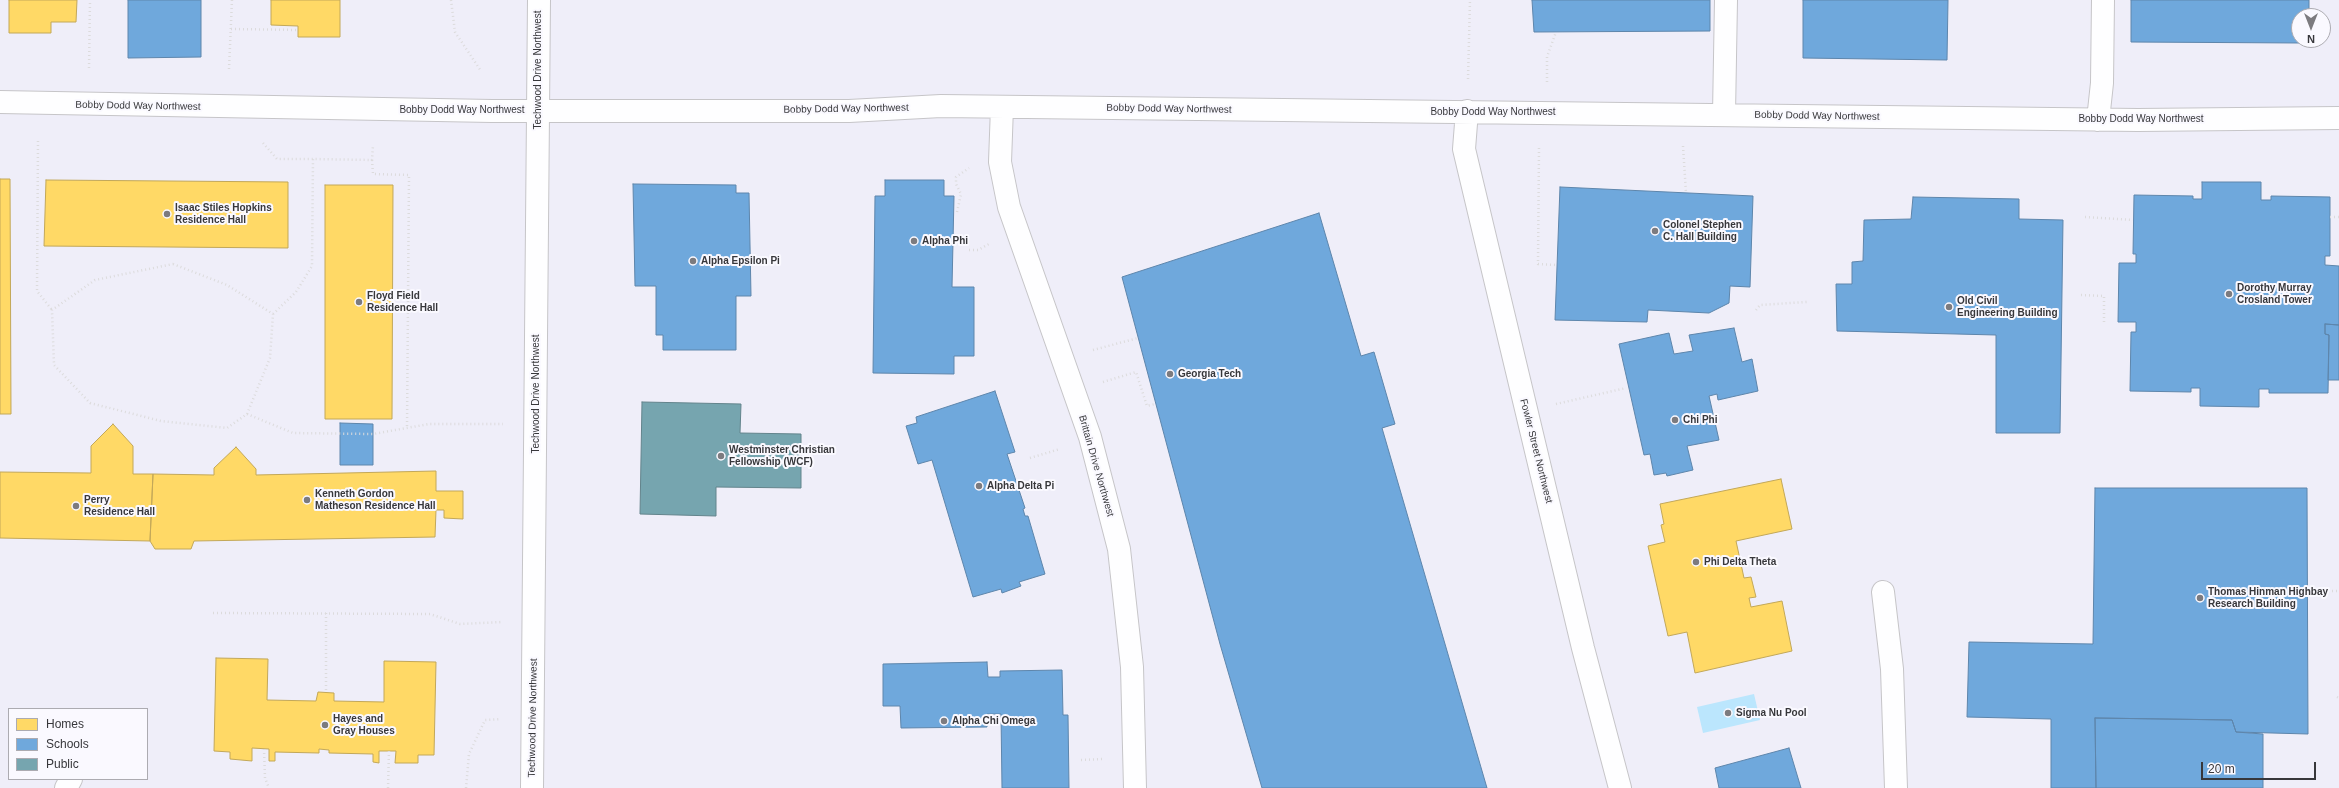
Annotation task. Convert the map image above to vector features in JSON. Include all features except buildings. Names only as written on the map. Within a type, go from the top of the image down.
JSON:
[{"type":"street","name":"Techwood Drive Northwest","points":[[532,788],[534,716],[538,0]]},
{"type":"street","points":[[1724,114],[1726,0]]},
{"type":"street","points":[[2098,120],[2102,83],[2102,0]]},
{"type":"street","name":"Bobby Dodd Way Northwest","points":[[0,102],[71,105],[538,110],[849,111],[941,106],[1724,114],[2098,120],[2339,118]]},
{"type":"street","name":"Brittain Drive Northwest","points":[[1002,107],[1000,162],[1009,207],[1090,437],[1119,550],[1132,667],[1135,788]]},
{"type":"street","name":"Fowler Street Northwest","points":[[1467,111],[1464,149],[1582,641],[1620,788]]},
{"type":"street","points":[[1883,592],[1892,669],[1896,788]]},
{"type":"path","points":[[89,68],[90,0]]},
{"type":"path","points":[[229,69],[232,0]]},
{"type":"path","points":[[451,0],[454,32],[481,71]]},
{"type":"path","points":[[1468,81],[1470,0]]},
{"type":"path","points":[[231,29],[298,30]]},
{"type":"path","points":[[1547,83],[1547,57],[1556,32]]},
{"type":"path","points":[[38,141],[37,291],[52,310],[54,364],[90,403],[161,421],[227,428],[247,414],[270,358],[274,314],[296,292],[312,266],[313,159]]},
{"type":"path","points":[[263,143],[277,159],[372,160]]},
{"type":"path","points":[[372,145],[372,174],[409,174],[407,429]]},
{"type":"path","points":[[1539,148],[1538,264],[1557,265]]},
{"type":"path","points":[[957,212],[961,194],[956,184],[956,177],[973,166]]},
{"type":"path","points":[[1685,178],[1686,193]]},
{"type":"path","points":[[2085,217],[2133,220]]},
{"type":"path","points":[[2330,217],[2339,217]]},
{"type":"path","points":[[970,250],[978,250],[991,242]]},
{"type":"path","points":[[52,310],[94,280],[173,264],[227,285],[274,314]]},
{"type":"path","points":[[2081,295],[2104,296],[2104,324]]},
{"type":"path","points":[[1756,310],[1760,305],[1807,302]]},
{"type":"path","points":[[1090,350],[1138,338]]},
{"type":"path","points":[[1101,382],[1136,372],[1147,406],[1155,404]]},
{"type":"path","points":[[1557,403],[1626,388]]},
{"type":"path","points":[[247,414],[293,433],[373,434],[429,424],[483,424]]},
{"type":"path","points":[[1030,458],[1065,448]]},
{"type":"path","points":[[2320,591],[2339,590]]},
{"type":"path","points":[[213,613],[430,614],[460,624],[479,624]]},
{"type":"path","points":[[326,613],[326,693]]},
{"type":"path","points":[[466,788],[469,754],[485,720],[534,716]]},
{"type":"path","points":[[264,749],[265,778],[270,788]]},
{"type":"path","points":[[388,788],[389,751]]},
{"type":"path","points":[[1081,760],[1106,759]]},
{"type":"shaded area","name":"Georgia Tech","points":[[0,0],[2339,0],[2339,788],[0,788]]},
{"type":"water","name":"Sigma Nu Pool","points":[[1754,694],[1760,720],[1703,733],[1697,707]]},
{"type":"place","name":"Isaac Stiles Hopkins Residence Hall","points":[[167,214]]},
{"type":"place","name":"Colonel Stephen C. Hall Building","points":[[1655,231]]},
{"type":"place","name":"Alpha Phi","points":[[914,241]]},
{"type":"place","name":"Alpha Epsilon Pi","points":[[693,261]]},
{"type":"place","name":"Dorothy Murray Crosland Tower","points":[[2229,294]]},
{"type":"place","name":"Floyd Field Residence Hall","points":[[359,302]]},
{"type":"place","name":"Old Civil Engineering Building","points":[[1949,307]]},
{"type":"place","name":"Georgia Tech","points":[[1170,374]]},
{"type":"place","name":"Chi Phi","points":[[1675,420]]},
{"type":"place","name":"Westminster Christian Fellowship (WCF)","points":[[721,456]]},
{"type":"place","name":"Alpha Delta Pi","points":[[979,486]]},
{"type":"place","name":"Kenneth Gordon Matheson Residence Hall","points":[[307,500]]},
{"type":"place","name":"Perry Residence Hall","points":[[76,506]]},
{"type":"place","name":"Phi Delta Theta","points":[[1696,562]]},
{"type":"place","name":"Thomas Hinman Highbay Research Building","points":[[2200,598]]},
{"type":"place","name":"Sigma Nu Pool","points":[[1728,713]]},
{"type":"place","name":"Alpha Chi Omega","points":[[944,721]]},
{"type":"place","name":"Hayes and Gray Houses","points":[[325,725]]}]
